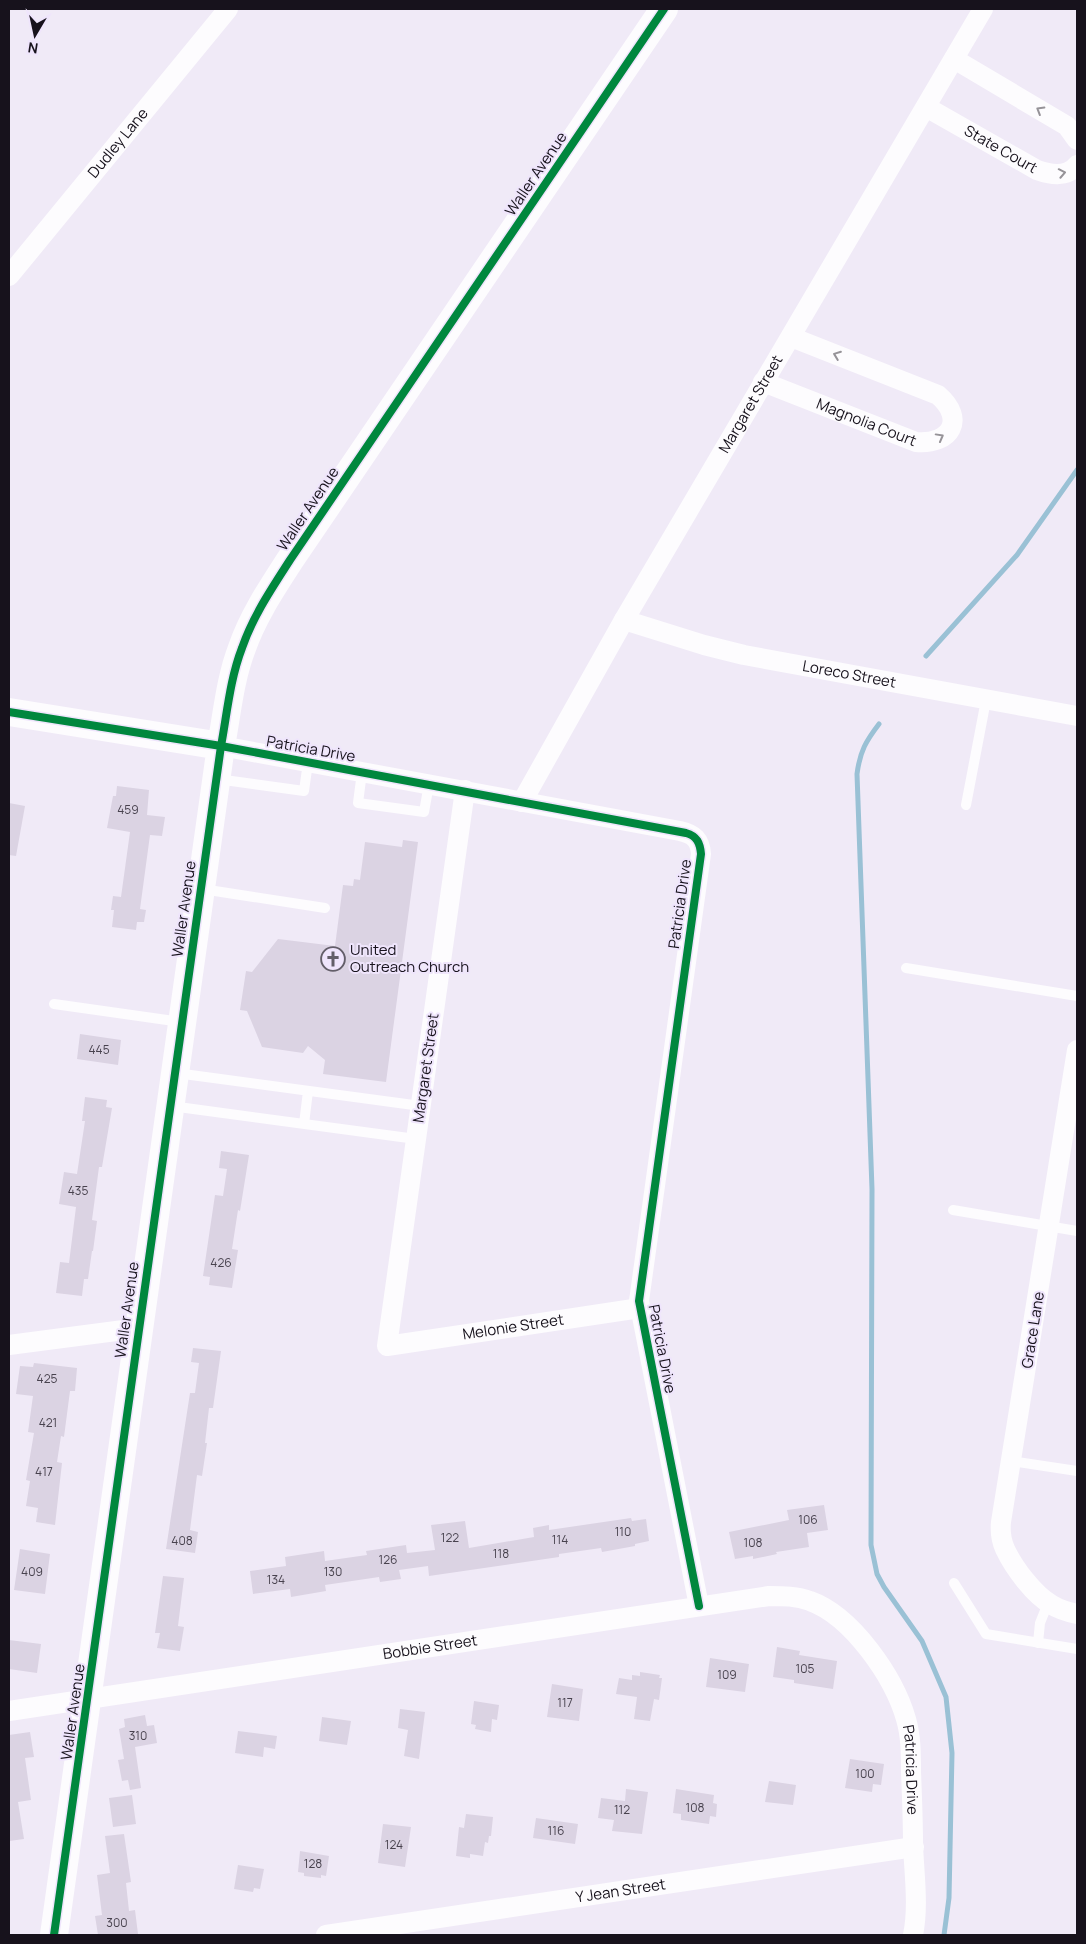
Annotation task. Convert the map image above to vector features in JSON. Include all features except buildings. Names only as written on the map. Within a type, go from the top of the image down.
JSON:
[{"type":"street","name":"Dudley Lane","points":[[9,276],[228,9]]},
{"type":"street","name":"Waller Avenue","points":[[54,1935],[89,1699],[216,778],[231,689],[242,648],[270,591],[664,9]]},
{"type":"street","name":"Margaret Street","points":[[522,802],[624,620],[983,9]]},
{"type":"street","points":[[954,59],[1067,126],[1077,140]]},
{"type":"street","name":"State Court","points":[[926,106],[1037,170],[1048,174],[1066,174],[1077,165]]},
{"type":"street","name":"Magnolia Court","points":[[763,382],[916,442],[932,441],[941,438],[949,431],[953,421],[951,410],[938,395],[791,337]]},
{"type":"street","name":"Loreco Street","points":[[624,620],[704,645],[744,655],[1077,716]]},
{"type":"street","name":"Patricia Drive","points":[[9,712],[221,746],[465,790],[686,833],[698,840],[701,854],[642,1281],[640,1308],[699,1606]]},
{"type":"street","name":"Margaret Street","points":[[387,1346],[465,790]]},
{"type":"street","name":"Grace Lane","points":[[1044,1600],[1026,1580],[1004,1548],[1000,1535],[1077,1050]]},
{"type":"street","name":"Melonie Street","points":[[387,1346],[640,1308]]},
{"type":"street","points":[[9,1345],[139,1328]]},
{"type":"street","name":"Bobbie Street","points":[[9,1711],[769,1596],[799,1597],[824,1607],[844,1623]]},
{"type":"street","points":[[1044,1600],[1063,1611],[1077,1614]]},
{"type":"street","name":"Patricia Drive","points":[[844,1623],[882,1667],[893,1685],[906,1719],[909,1736],[914,1847],[915,1907],[913,1935]]},
{"type":"street","name":"Y Jean Street","points":[[326,1935],[914,1847]]},
{"type":"lane","points":[[966,805],[986,700]]},
{"type":"lane","points":[[216,778],[304,791],[308,762]]},
{"type":"lane","points":[[362,772],[358,803],[424,812],[429,784]]},
{"type":"lane","points":[[201,889],[325,908]]},
{"type":"lane","points":[[906,968],[1077,996]]},
{"type":"lane","points":[[54,1004],[182,1022]]},
{"type":"lane","points":[[175,1072],[420,1106]]},
{"type":"lane","points":[[304,1124],[308,1091]]},
{"type":"lane","points":[[170,1106],[416,1140]]},
{"type":"lane","points":[[953,1210],[1077,1231]]},
{"type":"lane","points":[[1011,1461],[1077,1470]]},
{"type":"lane","points":[[954,1583],[986,1634],[1077,1649]]},
{"type":"lane","points":[[1038,1642],[1044,1600]]},
{"type":"waterway","points":[[926,656],[1017,555],[1077,470]]},
{"type":"waterway","points":[[879,724],[864,747],[857,774],[872,1189],[871,1545],[877,1574],[922,1641],[946,1697],[952,1753],[949,1898],[944,1935]]},
{"type":"cycle path","points":[[54,1935],[221,746],[238,660],[246,636],[257,613],[290,560],[664,9]]},
{"type":"cycle path","points":[[9,712],[221,746],[686,833],[697,840],[701,854],[639,1301],[699,1606]]},
{"type":"place","name":"United Outreach Church","points":[[333,959]]}]
